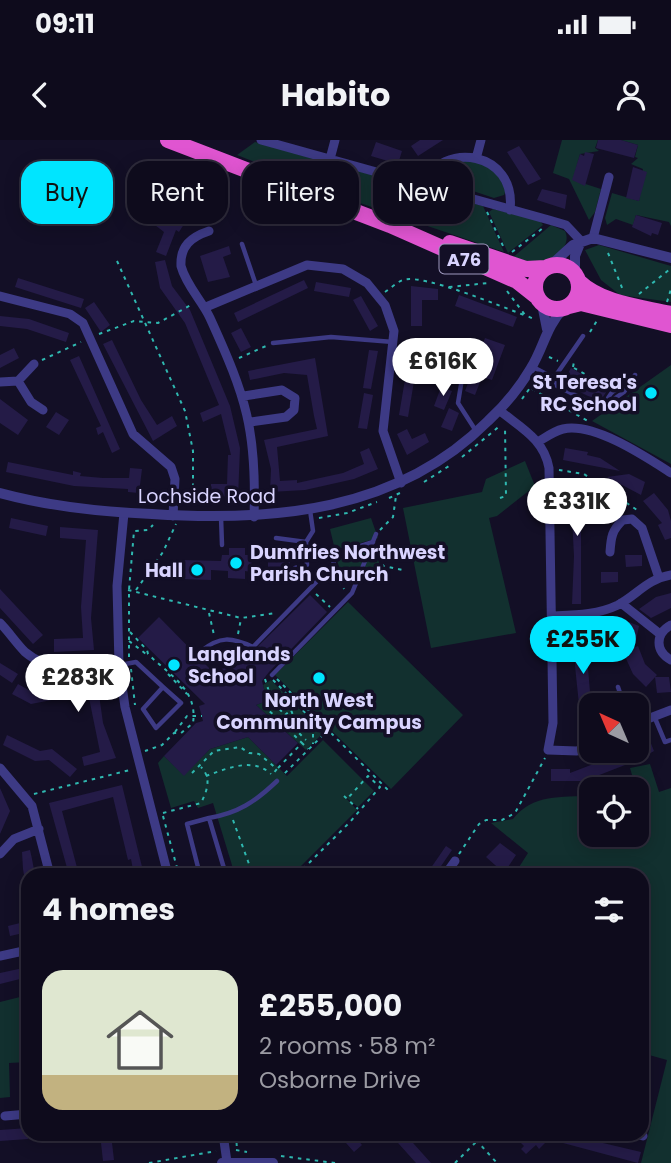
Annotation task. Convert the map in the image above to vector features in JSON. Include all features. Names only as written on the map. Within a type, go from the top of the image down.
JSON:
[{"type":"highway","name":"A76","points":[[168,140],[390,225],[517,281],[549,308],[581,303],[671,325]]},
{"type":"highway","name":"A76","points":[[390,225],[526,269],[564,266],[588,290],[606,298],[668,309]]},
{"type":"highway","points":[[539,300],[536,280],[548,267]]},
{"type":"highway","points":[[566,307],[578,296],[577,277]]},
{"type":"street","points":[[261,140],[373,171]]},
{"type":"street","points":[[330,159],[335,140]]},
{"type":"street","points":[[477,155],[481,140]]},
{"type":"street","points":[[439,161],[465,153],[477,155],[498,167],[510,187],[510,210]]},
{"type":"street","points":[[577,277],[575,256],[592,240],[609,177]]},
{"type":"street","points":[[473,199],[566,225],[592,240],[671,258]]},
{"type":"street","points":[[209,231],[189,241],[181,261],[183,271],[203,304],[244,396],[251,422],[256,469],[254,517]]},
{"type":"street","points":[[548,267],[592,240]]},
{"type":"street","points":[[203,304],[257,288],[288,270],[326,265],[352,273],[379,297],[391,320],[394,342],[383,431],[401,488]]},
{"type":"street","points":[[0,296],[73,316],[83,323],[133,434],[171,467],[175,479],[172,521]]},
{"type":"street","points":[[539,300],[547,329]]},
{"type":"street","name":"Lochside Road","points":[[0,492],[124,513],[149,514],[172,521],[311,515],[401,488],[477,432],[504,416],[537,369],[547,329],[566,307]]},
{"type":"street","points":[[0,382],[18,382],[34,364]]},
{"type":"street","points":[[18,382],[31,402],[43,410]]},
{"type":"street","points":[[244,396],[282,390],[295,398],[294,410],[286,417],[251,422]]},
{"type":"street","points":[[504,416],[546,450],[550,468],[553,723],[548,750],[579,750]]},
{"type":"street","points":[[538,442],[565,428],[582,428],[603,436],[671,473]]},
{"type":"street","points":[[124,513],[117,589],[119,665],[125,706],[166,868]]},
{"type":"street","points":[[610,552],[611,536],[623,520],[632,519],[642,528],[659,578]]},
{"type":"street","points":[[552,616],[596,613],[621,603],[641,586],[671,575]]},
{"type":"street","points":[[621,603],[660,634]]},
{"type":"street","points":[[0,623],[27,653],[51,666],[70,668],[119,665]]},
{"type":"street","points":[[671,625],[660,634],[659,647],[671,660]]},
{"type":"street","points":[[649,718],[671,710]]},
{"type":"street","points":[[0,768],[26,797],[39,829],[48,868]]},
{"type":"street","points":[[0,854],[14,839],[39,829]]},
{"type":"street","points":[[450,868],[455,860]]},
{"type":"street","points":[[0,956],[21,952]]},
{"type":"street","points":[[5,1116],[21,1115]]},
{"type":"street","points":[[223,1141],[224,1163],[272,1163]]},
{"type":"lane","points":[[242,244],[257,288]]},
{"type":"lane","points":[[554,378],[583,336]]},
{"type":"lane","points":[[273,343],[331,337],[394,342]]},
{"type":"lane","points":[[466,354],[458,402],[477,432]]},
{"type":"lane","points":[[537,369],[554,378],[557,386],[598,408],[628,387],[635,375]]},
{"type":"lane","points":[[295,569],[307,565],[306,542],[313,531],[311,515]]},
{"type":"lane","points":[[221,517],[222,545]]},
{"type":"lane","points":[[271,676],[350,595],[376,534]]},
{"type":"lane","points":[[276,538],[306,542]]},
{"type":"lane","points":[[201,651],[215,639],[226,638],[236,639],[253,647],[334,565],[336,554],[373,542]]},
{"type":"lane","points":[[119,665],[136,662],[181,703],[156,728],[143,709],[163,687]]},
{"type":"lane","points":[[618,688],[620,693]]},
{"type":"lane","points":[[653,716],[664,742],[671,740]]},
{"type":"lane","points":[[198,868],[187,824],[231,813],[258,800],[276,781]]},
{"type":"lane","points":[[209,818],[224,868]]},
{"type":"path","points":[[209,231],[211,213],[221,208],[226,189],[214,157]]},
{"type":"path","points":[[483,202],[507,255]]},
{"type":"path","points":[[592,240],[625,296]]},
{"type":"path","points":[[117,261],[178,392],[190,430],[194,477],[190,520],[172,521],[163,552],[135,591]]},
{"type":"path","points":[[633,299],[671,268]]},
{"type":"path","points":[[379,297],[404,279],[447,287],[525,315]]},
{"type":"path","points":[[447,287],[500,281]]},
{"type":"path","points":[[668,309],[671,289]]},
{"type":"path","points":[[34,364],[134,321],[158,323],[203,304]]},
{"type":"path","points":[[230,362],[273,343]]},
{"type":"path","points":[[460,459],[531,389],[537,369],[549,357]]},
{"type":"path","points":[[573,368],[601,383]]},
{"type":"path","points":[[531,389],[593,424],[603,436]]},
{"type":"path","points":[[500,498],[506,496],[504,416]]},
{"type":"path","points":[[422,483],[450,466]]},
{"type":"path","points":[[550,468],[584,474],[637,511],[642,528]]},
{"type":"path","points":[[401,488],[396,495],[393,517],[376,534],[383,565],[403,570]]},
{"type":"path","points":[[311,515],[347,513],[396,495]]},
{"type":"path","points":[[136,716],[130,663],[129,590],[135,531],[148,530],[153,525],[149,523],[149,514]]},
{"type":"path","points":[[334,565],[341,586],[350,595]]},
{"type":"path","points":[[311,588],[334,611]]},
{"type":"path","points":[[117,589],[135,591],[241,618],[261,617],[293,606]]},
{"type":"path","points":[[209,612],[215,639]]},
{"type":"path","points":[[236,639],[241,618]]},
{"type":"path","points":[[226,638],[228,667]]},
{"type":"path","points":[[129,641],[148,654]]},
{"type":"path","points":[[167,673],[183,694],[188,695]]},
{"type":"path","points":[[260,684],[271,676]]},
{"type":"path","points":[[206,776],[247,764],[262,765],[276,781],[325,733],[271,676]]},
{"type":"path","points":[[271,676],[388,790]]},
{"type":"path","points":[[265,680],[271,690],[272,701],[285,715]]},
{"type":"path","points":[[272,701],[263,705],[309,749]]},
{"type":"path","points":[[282,723],[291,710],[294,718],[313,731],[314,744]]},
{"type":"path","points":[[174,733],[187,716],[202,716]]},
{"type":"path","points":[[294,718],[290,725],[306,740]]},
{"type":"path","points":[[272,775],[302,743]]},
{"type":"path","points":[[192,773],[214,751],[240,747],[248,753],[259,754],[278,769]]},
{"type":"path","points":[[455,860],[479,824],[486,820],[502,820],[515,813],[548,750]]},
{"type":"path","points":[[145,751],[147,758]]},
{"type":"path","points":[[176,868],[162,813],[201,803],[208,788],[206,776],[199,766]]},
{"type":"path","points":[[26,797],[45,789],[142,767]]},
{"type":"path","points":[[304,868],[380,787],[368,776],[347,799]]},
{"type":"path","points":[[344,796],[358,809]]},
{"type":"path","points":[[231,813],[251,868]]},
{"type":"path","points":[[236,1141],[237,1150]]},
{"type":"path","points":[[455,1163],[477,1141],[497,1163]]},
{"type":"path","points":[[289,1163],[290,1157]]},
{"type":"green space","points":[[562,140],[598,140],[595,148],[599,151],[580,154],[573,180],[601,189],[595,212],[589,220],[569,179],[553,173]]},
{"type":"green space","points":[[621,140],[671,140],[671,226],[669,222],[636,215],[633,225],[616,219],[607,225],[605,218],[612,193],[639,201],[643,169],[631,164],[638,158],[635,157],[638,145]]},
{"type":"green space","points":[[255,142],[323,161],[252,161],[237,155]]},
{"type":"green space","points":[[473,162],[493,166],[506,190],[504,195],[494,198],[473,191]]},
{"type":"green space","points":[[359,171],[373,175],[373,207],[359,203]]},
{"type":"green space","points":[[473,203],[483,206],[504,252],[422,224],[473,224]]},
{"type":"green space","points":[[493,209],[540,221],[543,225],[508,253],[489,212]]},
{"type":"green space","points":[[551,225],[565,231],[567,237],[563,249],[540,262],[511,259]]},
{"type":"green space","points":[[599,245],[671,266],[671,302],[620,295],[601,280],[585,250]]},
{"type":"green space","name":"St Teresa's RC School","points":[[671,365],[671,464],[592,421]]},
{"type":"green space","points":[[525,461],[535,486],[497,516],[489,518],[516,633],[431,648],[403,508],[482,492],[486,479]]},
{"type":"green space","points":[[371,518],[378,538],[335,550],[330,529]]},
{"type":"green space","points":[[374,546],[380,566],[342,577],[336,557]]},
{"type":"green space","points":[[348,602],[463,715],[391,789],[275,675]]},
{"type":"green space","points":[[271,680],[323,733],[306,750],[256,705],[267,701],[263,685]]},
{"type":"green space","points":[[248,737],[287,776],[323,740],[374,791],[358,807],[343,795],[357,810],[299,868],[233,868],[213,803],[198,808],[194,801],[171,808],[158,763],[164,756],[184,775],[210,749]]},
{"type":"green space","points":[[650,764],[659,792],[671,788],[671,1163],[641,1163],[647,1141],[649,1141],[649,1131],[667,1060],[649,1055],[649,868],[518,868],[528,853],[491,823],[513,819],[538,801],[579,796],[579,847],[649,847],[649,777],[633,777],[630,768]]},
{"type":"green space","points":[[21,997],[21,1062],[9,1063],[10,1097],[0,1098],[0,1002]]},
{"type":"building","points":[[420,140],[443,140],[418,156],[411,146]]},
{"type":"building","points":[[598,140],[621,140],[638,145],[634,158],[596,148]]},
{"type":"building","points":[[376,142],[402,151],[399,161],[371,156]]},
{"type":"building","points":[[519,146],[541,179],[528,185],[507,152]]},
{"type":"building","points":[[585,152],[594,154],[585,186],[572,180],[580,154],[584,156]]},
{"type":"building","points":[[633,167],[647,172],[639,201],[626,198]]},
{"type":"building","points":[[542,189],[567,195],[565,209],[537,200]]},
{"type":"building","points":[[636,215],[662,223],[658,235],[652,233],[651,236],[632,227]]},
{"type":"building","points":[[154,224],[184,224],[179,232],[176,230],[166,256],[156,252],[164,232]]},
{"type":"building","points":[[229,246],[231,254],[223,257],[230,277],[208,282],[200,256]]},
{"type":"building","points":[[165,260],[172,286],[190,310],[230,406],[240,448],[238,498],[211,495],[211,484],[227,484],[228,455],[231,455],[221,414],[203,422],[200,413],[219,405],[185,323],[160,288],[155,262]]},
{"type":"building","points":[[18,278],[84,299],[81,308],[15,287]]},
{"type":"building","points":[[304,280],[308,288],[238,322],[234,313]]},
{"type":"building","points":[[316,282],[351,288],[349,297],[314,291]]},
{"type":"building","points":[[411,286],[438,289],[438,300],[422,300],[422,326],[411,326]]},
{"type":"building","points":[[459,295],[517,317],[513,327],[455,306]]},
{"type":"building","points":[[361,296],[378,326],[370,331],[353,300]]},
{"type":"building","points":[[94,302],[110,325],[101,332],[85,308]]},
{"type":"building","points":[[0,316],[29,319],[69,333],[66,342],[27,329],[0,326]]},
{"type":"building","points":[[241,328],[251,347],[241,352],[231,333]]},
{"type":"building","points":[[412,338],[421,340],[408,417],[399,415]]},
{"type":"building","points":[[485,338],[505,345],[492,380],[482,377],[475,395],[465,391]]},
{"type":"building","points":[[112,340],[141,400],[157,425],[172,416],[177,426],[153,441],[103,344]]},
{"type":"building","points":[[14,348],[19,358],[0,368],[0,355]]},
{"type":"building","points":[[369,350],[378,351],[371,389],[363,388]]},
{"type":"building","points":[[79,356],[120,449],[112,453],[103,432],[98,435],[96,428],[101,426],[70,360]]},
{"type":"building","points":[[315,358],[328,436],[277,447],[280,481],[297,480],[297,483],[343,473],[364,464],[360,452],[369,448],[378,469],[354,479],[305,490],[270,492],[271,469],[264,440],[317,429],[307,375],[284,373],[250,380],[248,371]]},
{"type":"building","points":[[571,368],[608,389],[600,402],[562,383]]},
{"type":"building","points":[[441,387],[452,391],[444,410],[434,406]]},
{"type":"building","points":[[364,393],[373,395],[367,429],[358,428]]},
{"type":"building","points":[[0,399],[28,420],[18,435],[0,423]]},
{"type":"building","points":[[449,408],[459,413],[452,431],[441,427]]},
{"type":"building","points":[[56,412],[69,420],[59,435],[46,427]]},
{"type":"building","points":[[407,429],[412,439],[425,433],[429,442],[407,455],[397,434]]},
{"type":"building","points":[[565,448],[588,452],[587,455],[600,458],[620,471],[563,460]]},
{"type":"building","points":[[8,462],[103,478],[129,478],[130,468],[142,469],[139,493],[128,492],[128,489],[74,486],[6,472]]},
{"type":"building","points":[[629,474],[645,482],[641,495],[607,477]]},
{"type":"building","points":[[570,478],[581,478],[581,604],[572,604],[574,556]]},
{"type":"building","points":[[654,493],[668,510],[671,521],[671,538],[665,540],[658,525],[662,523],[643,501]]},
{"type":"building","points":[[11,518],[48,526],[46,536],[9,528]]},
{"type":"building","points":[[60,527],[98,530],[91,618],[94,650],[54,652],[54,639],[83,638],[81,607],[86,540],[60,538]]},
{"type":"building","points":[[268,546],[290,548],[290,576],[268,576]]},
{"type":"building","points":[[229,548],[245,548],[245,555],[252,555],[251,572],[245,571],[245,579],[228,578],[228,571],[211,570],[211,580],[181,579],[182,560],[221,561],[222,555],[229,555]]},
{"type":"building","points":[[625,555],[642,555],[642,566],[626,567]]},
{"type":"building","points":[[601,572],[618,572],[618,582],[601,583]]},
{"type":"building","points":[[0,589],[43,635],[33,644],[0,608]]},
{"type":"building","points":[[671,593],[671,608],[651,618],[639,609],[656,597]]},
{"type":"building","points":[[310,595],[327,612],[262,681],[267,701],[256,705],[298,743],[276,765],[248,737],[210,749],[184,776],[164,756],[196,723],[203,721],[199,706],[205,704],[138,638],[159,617],[212,671],[239,665]]},
{"type":"building","points":[[589,621],[590,644],[586,644],[590,693],[579,693],[579,704],[575,666],[577,622]]},
{"type":"building","points":[[629,622],[639,626],[635,645],[622,640]]},
{"type":"building","points":[[638,646],[645,664],[657,675],[646,687],[633,674],[623,652]]},
{"type":"building","points":[[0,663],[18,674],[12,683],[0,675]]},
{"type":"building","points":[[655,677],[669,677],[671,692],[657,693]]},
{"type":"building","points":[[97,680],[103,723],[116,758],[84,766],[82,757],[100,752],[88,693],[31,704],[12,694],[18,684],[34,693],[59,691],[59,688]]},
{"type":"building","points":[[579,714],[579,733],[577,733]]},
{"type":"building","points":[[7,735],[40,751],[52,749],[77,769],[70,777],[49,760],[35,761],[3,745]]},
{"type":"building","points":[[649,738],[654,751],[649,754]]},
{"type":"building","points":[[596,763],[625,765],[594,777],[579,777],[579,781],[551,781],[551,769],[570,769],[570,773]]},
{"type":"building","points":[[122,785],[142,868],[133,868],[131,859],[128,860],[113,797],[62,811],[77,868],[67,868],[49,803]]},
{"type":"building","points":[[0,788],[10,811],[0,834]]},
{"type":"building","points":[[500,843],[516,855],[507,868],[498,868],[486,857]]},
{"type":"building","points":[[446,846],[452,850],[440,868],[431,868]]},
{"type":"building","points":[[30,850],[34,868],[23,868],[22,852]]},
{"type":"building","points":[[21,923],[21,934],[10,936],[8,926]]},
{"type":"building","points":[[21,968],[21,979],[0,984],[0,973]]},
{"type":"building","points":[[21,1128],[21,1140],[0,1141],[0,1130]]},
{"type":"building","points":[[101,1141],[112,1141],[114,1160],[103,1161]]},
{"type":"building","points":[[344,1141],[359,1141],[362,1145],[354,1152]]},
{"type":"building","points":[[396,1141],[411,1141],[431,1163],[416,1163]]},
{"type":"building","points":[[519,1141],[545,1143],[539,1149],[536,1145],[526,1154],[521,1149],[524,1146]]},
{"type":"building","points":[[595,1141],[641,1152],[638,1163],[563,1143]]},
{"type":"place","name":"St Teresa's RC School","points":[[651,393]]},
{"type":"place","name":"Dumfries Northwest Parish Church","points":[[236,563]]},
{"type":"place","name":"Hall","points":[[197,570]]},
{"type":"place","name":"Langlands School","points":[[174,665]]},
{"type":"place","name":"North West Community Campus","points":[[319,678]]}]
